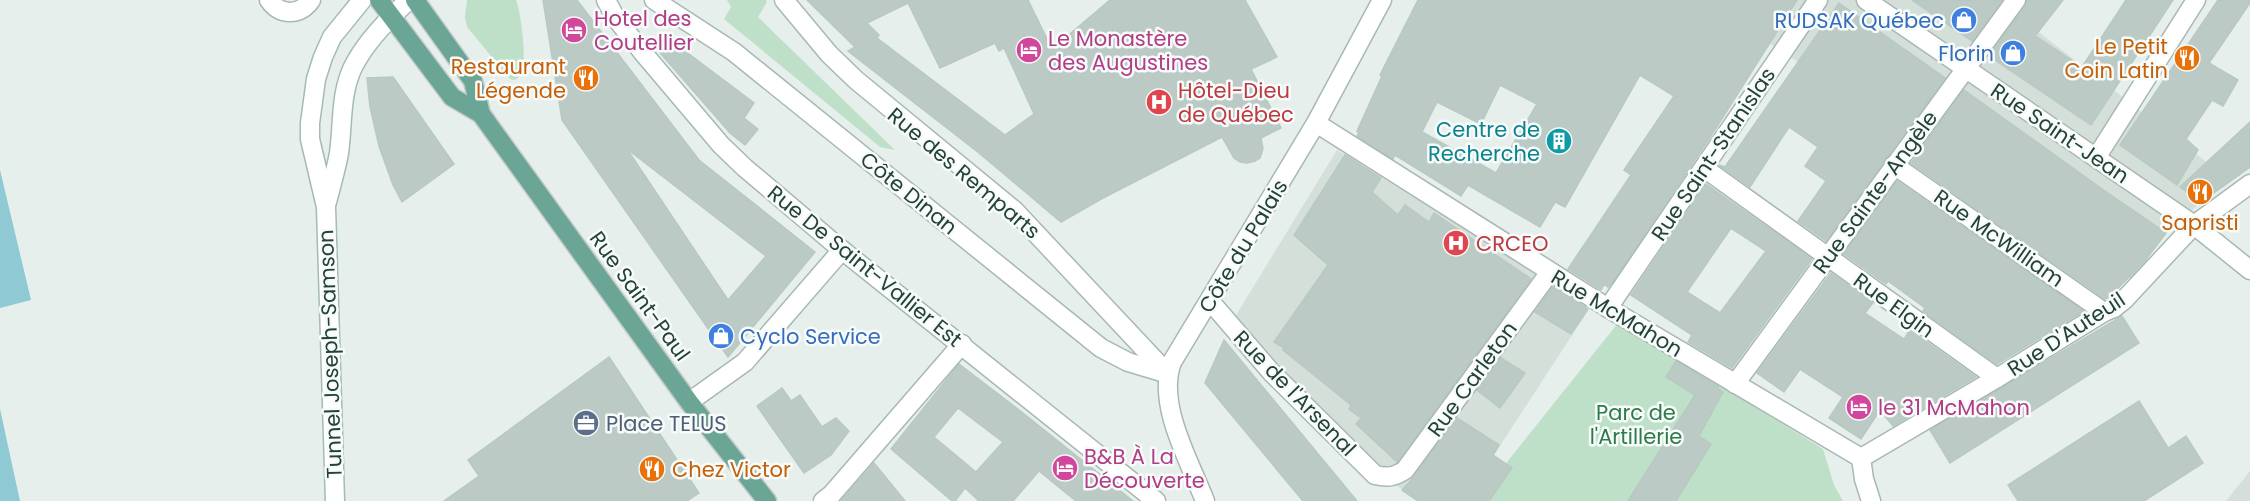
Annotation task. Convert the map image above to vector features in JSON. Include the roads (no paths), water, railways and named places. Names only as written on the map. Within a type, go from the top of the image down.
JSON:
[{"type":"main road","name":"Rue Saint-Paul","points":[[415,0],[472,81],[481,114],[690,402],[767,501]]},
{"type":"main road","name":"Rue Saint-Paul","points":[[384,7],[452,98],[481,114]]},
{"type":"street","points":[[268,0],[277,9],[293,12],[301,10],[311,0]]},
{"type":"street","name":"Tunnel Joseph-Samson","points":[[335,501],[326,207],[310,139],[310,123],[316,79],[332,38],[363,0]]},
{"type":"street","name":"Tunnel Joseph-Samson","points":[[326,207],[339,156],[344,101],[353,68],[384,7],[409,0]]},
{"type":"street","name":"Rue De Saint-Vallier Est","points":[[606,0],[615,16],[644,54],[721,145],[745,168],[842,250],[1156,501]]},
{"type":"street","name":"Côte Dinan","points":[[654,0],[734,52],[1101,348],[1128,362],[1168,374]]},
{"type":"street","name":"Rue des Remparts","points":[[784,0],[829,54],[856,80],[1014,210],[1168,374]]},
{"type":"street","name":"Côte du Palais","points":[[1168,374],[1172,362],[1316,123],[1382,0]]},
{"type":"street","name":"Rue Saint-Stanislas","points":[[1608,308],[1818,0]]},
{"type":"street","name":"Rue Saint-Jean","points":[[1866,0],[2194,225],[2250,270]]},
{"type":"street","name":"Rue Sainte-Angèle","points":[[1735,384],[2016,0]]},
{"type":"street","points":[[2096,158],[2196,0]]},
{"type":"street","name":"Rue McMahon","points":[[1316,123],[1608,308],[1861,458]]},
{"type":"street","name":"Rue McWilliam","points":[[1894,165],[2104,312]]},
{"type":"street","name":"Rue Elgin","points":[[1704,168],[1997,378]]},
{"type":"street","name":"Rue D'Auteuil","points":[[1861,458],[2114,308],[2194,225],[2250,184]]},
{"type":"street","points":[[690,402],[745,362],[842,250]]},
{"type":"street","name":"Rue Carleton","points":[[1387,478],[1396,476],[1405,470],[1550,272]]},
{"type":"street","name":"Rue de l'Arsenal","points":[[1210,301],[1271,372],[1375,475],[1387,478]]},
{"type":"street","points":[[823,501],[832,494],[962,344]]},
{"type":"street","points":[[1168,374],[1171,412],[1205,501]]},
{"type":"street","points":[[1861,458],[1864,479],[1871,501]]},
{"type":"water","points":[[0,170],[31,300],[0,308]]},
{"type":"water","points":[[0,409],[20,501],[0,501]]},
{"type":"place","name":"RUDSAK Québec","points":[[1964,20]]},
{"type":"place","name":"Hotel des Coutellier","points":[[574,30]]},
{"type":"place","name":"Le Monastère des Augustines","points":[[1029,50]]},
{"type":"place","name":"Florin","points":[[2013,53]]},
{"type":"place","name":"Le Petit Coin Latin","points":[[2187,58]]},
{"type":"place","name":"Restaurant Légende","points":[[586,78]]},
{"type":"place","name":"Hôtel-Dieu de Québec","points":[[1159,102]]},
{"type":"place","name":"Centre de Recherche","points":[[1559,141]]},
{"type":"place","name":"Sapristi","points":[[2200,192]]},
{"type":"place","name":"CRCEO","points":[[1456,243]]},
{"type":"place","name":"Cyclo Service","points":[[721,336]]},
{"type":"place","name":"le 31 McMahon","points":[[1859,407]]},
{"type":"place","name":"Place TELUS","points":[[586,423]]},
{"type":"place","name":"B&B À La Découverte","points":[[1065,468]]},
{"type":"place","name":"Chez Victor","points":[[652,469]]},
{"type":"park label","name":"Parc de l'Artillerie","points":[[1636,424]]}]
